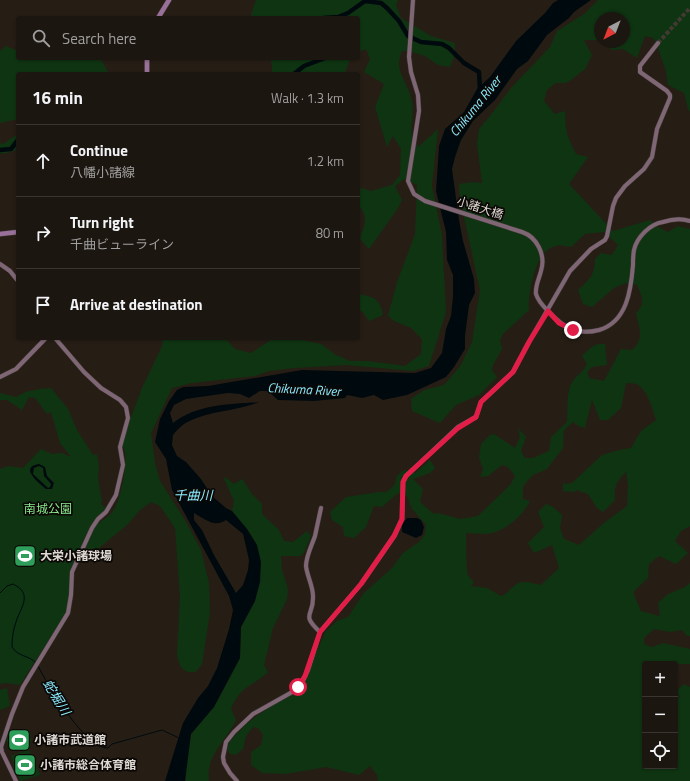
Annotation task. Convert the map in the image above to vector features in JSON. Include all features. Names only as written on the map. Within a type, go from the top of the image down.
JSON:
[{"type":"main road","points":[[159,16],[169,0]]},
{"type":"main road","points":[[147,60],[147,72]]},
{"type":"main road","points":[[0,234],[16,232]]},
{"type":"street","name":"小諸大橋","points":[[413,0],[409,53],[411,72],[418,95],[419,111],[408,181],[412,191],[426,201],[525,233],[536,242],[542,254],[543,262],[542,270],[537,283],[536,295],[540,303],[548,311]]},
{"type":"street","points":[[237,781],[224,763],[223,757],[226,742],[253,714],[294,691],[302,683],[308,670],[320,632],[361,584],[394,536],[402,519],[403,482],[406,476],[458,428],[476,417],[481,402],[513,372],[570,271],[591,249],[601,244],[607,237],[616,198],[625,186],[644,169],[652,157],[657,129],[667,108],[670,95],[642,74],[639,69],[658,43]]},
{"type":"street","points":[[548,311],[559,323],[573,330],[586,332],[604,328],[621,315],[626,306],[630,291],[634,250],[640,238],[648,230],[660,222],[674,219],[690,221]]},
{"type":"street","points":[[0,264],[16,279]]},
{"type":"street","points":[[0,377],[11,373],[16,369],[44,340]]},
{"type":"street","points":[[16,781],[1,747],[12,714],[24,688],[68,613],[71,595],[72,572],[79,555],[95,523],[106,512],[116,496],[123,465],[120,447],[128,418],[126,407],[123,403],[101,388],[84,372],[57,340]]},
{"type":"street","points":[[320,632],[308,618],[313,595],[306,566],[321,508]]},
{"type":"green space","name":"南城公園","points":[[256,0],[398,0],[396,5],[401,18],[431,36],[455,43],[455,54],[450,67],[438,65],[425,56],[409,51],[402,51],[399,64],[412,103],[412,136],[418,147],[438,129],[432,186],[442,235],[446,312],[429,366],[413,371],[346,365],[294,368],[269,371],[255,376],[192,383],[172,388],[151,433],[155,463],[160,481],[185,520],[201,550],[209,583],[210,612],[202,664],[196,672],[188,672],[180,666],[179,663],[177,655],[180,596],[175,528],[160,506],[151,502],[140,510],[127,525],[88,557],[77,557],[71,572],[66,613],[20,685],[6,683],[0,684],[0,469],[8,466],[23,468],[41,449],[52,454],[62,453],[71,457],[60,443],[51,412],[47,414],[35,398],[29,397],[22,410],[7,400],[0,400],[0,393],[16,397],[28,391],[51,388],[68,409],[77,430],[91,452],[93,455],[97,454],[99,467],[98,478],[102,502],[100,503],[106,508],[94,523],[96,525],[111,513],[119,499],[125,466],[125,452],[121,444],[142,388],[162,346],[163,340],[227,340],[235,349],[251,353],[271,340],[302,340],[321,344],[336,355],[350,361],[368,361],[405,366],[421,354],[422,339],[411,328],[394,321],[388,316],[397,282],[415,234],[417,185],[404,179],[395,186],[402,200],[398,208],[369,249],[360,239],[365,218],[360,208],[360,188],[371,191],[392,185],[400,175],[401,149],[393,136],[387,147],[375,107],[384,84],[364,72],[370,59],[366,49],[360,51],[360,16],[251,16]]},
{"type":"green space","points":[[598,0],[690,0],[690,112],[684,93],[668,85],[666,71],[658,48],[659,46],[653,38],[645,36],[637,58],[623,49],[612,50],[610,48],[630,48],[630,12],[594,12],[594,40],[584,40],[592,55],[585,69],[566,83],[556,83],[547,90],[544,101],[555,114],[565,111],[567,133],[576,154],[588,157],[569,184],[613,231],[650,220],[656,226],[668,232],[678,226],[690,229],[690,526],[681,531],[675,541],[688,553],[676,564],[659,556],[649,564],[648,578],[634,591],[634,595],[641,611],[660,616],[658,603],[668,594],[685,587],[690,583],[690,636],[687,636],[682,630],[670,632],[654,629],[644,638],[644,644],[652,647],[663,643],[690,649],[690,664],[678,664],[678,661],[642,661],[642,769],[678,769],[678,697],[680,697],[678,689],[684,684],[690,687],[690,781],[378,781],[377,775],[370,766],[359,775],[326,767],[286,774],[262,773],[251,765],[251,752],[261,745],[263,735],[258,728],[253,727],[246,736],[243,749],[236,755],[230,754],[227,749],[229,742],[247,723],[271,706],[292,695],[302,686],[326,631],[337,621],[348,617],[364,593],[392,568],[403,553],[419,542],[425,534],[426,525],[412,509],[407,496],[398,493],[382,507],[374,506],[366,527],[354,538],[344,536],[343,527],[332,520],[330,512],[346,497],[386,492],[394,486],[397,476],[402,471],[405,470],[415,473],[430,460],[435,468],[430,473],[413,479],[423,489],[420,502],[434,514],[438,513],[460,519],[478,516],[510,485],[515,476],[508,467],[502,465],[488,476],[480,477],[483,469],[479,458],[481,444],[490,435],[494,434],[515,448],[520,437],[518,428],[526,437],[521,451],[525,458],[533,458],[549,451],[551,437],[567,422],[569,390],[575,379],[587,364],[582,356],[595,345],[605,344],[607,365],[592,367],[587,372],[589,378],[604,381],[621,349],[632,350],[639,342],[640,333],[636,313],[641,306],[642,300],[637,285],[626,283],[614,288],[592,307],[583,304],[578,290],[593,273],[595,259],[601,253],[612,255],[618,245],[604,232],[585,234],[571,247],[556,246],[549,249],[538,263],[534,273],[530,293],[529,310],[503,334],[500,340],[502,349],[493,365],[492,370],[497,377],[479,395],[456,405],[440,423],[412,411],[411,399],[424,390],[444,385],[461,365],[472,342],[480,290],[460,199],[459,184],[474,182],[482,183],[477,144],[479,129],[511,88],[550,47],[557,31],[584,14]],"holes":[[[626,383],[632,383],[640,386],[643,390],[649,400],[656,420],[641,431],[631,448],[602,455],[572,483],[563,484],[563,491],[574,492],[576,490],[588,494],[597,508],[603,512],[615,500],[616,484],[626,472],[628,485],[627,506],[605,522],[579,545],[564,539],[560,528],[562,515],[553,507],[546,504],[538,512],[544,527],[528,543],[534,553],[552,545],[559,568],[541,585],[521,582],[501,596],[487,588],[471,586],[474,582],[468,576],[467,572],[466,533],[492,533],[504,528],[514,521],[530,501],[523,499],[523,487],[533,475],[547,469],[563,448],[564,430],[573,422],[578,426],[585,428],[592,400],[600,420],[608,420],[621,408]]]},
{"type":"green space","points":[[6,46],[16,50],[16,60],[101,60],[108,72],[16,72],[16,119],[0,123],[0,51]]},
{"type":"green space","points":[[271,60],[349,60],[345,72],[272,72]]},
{"type":"green space","points":[[16,135],[16,150],[14,151],[0,153],[0,143],[3,144]]},
{"type":"green space","points":[[360,294],[375,299],[382,309],[383,315],[369,321],[363,312],[360,311]]},
{"type":"green space","points":[[225,477],[234,484],[242,479],[252,494],[262,504],[262,514],[279,530],[284,541],[293,542],[307,531],[311,536],[304,553],[300,556],[281,556],[282,570],[288,589],[287,599],[273,628],[264,665],[268,672],[242,691],[235,701],[231,709],[236,720],[213,756],[210,764],[209,781],[186,781],[185,774],[191,734],[214,707],[240,658],[241,627],[255,601],[257,545],[247,529],[232,511],[234,501],[224,479]]},
{"type":"green space","points":[[7,688],[10,706],[0,710],[0,690]]},
{"type":"green space","name":"小諸市武道館","points":[[24,730],[32,740],[10,749],[6,739]]},
{"type":"green space","name":"小諸市総合体育館","points":[[27,746],[40,775],[20,781],[11,756],[24,751],[23,747]]},
{"type":"water","name":"千曲川","points":[[558,0],[591,0],[547,35],[528,61],[517,69],[495,100],[473,121],[461,140],[455,157],[452,169],[459,220],[463,241],[474,279],[475,293],[469,305],[465,349],[446,377],[407,395],[383,400],[374,395],[362,398],[347,395],[345,398],[314,401],[278,400],[268,391],[260,391],[249,398],[240,394],[228,393],[186,399],[174,405],[170,413],[173,423],[192,412],[214,406],[259,402],[193,419],[184,424],[173,435],[172,445],[177,456],[186,462],[201,479],[212,496],[232,511],[247,529],[257,545],[261,562],[260,582],[255,601],[241,627],[240,658],[214,707],[191,734],[185,781],[165,781],[183,723],[198,698],[208,686],[217,668],[233,610],[229,596],[172,490],[166,459],[155,442],[160,419],[169,401],[177,390],[183,387],[208,386],[302,370],[415,373],[431,368],[442,353],[446,329],[451,316],[453,297],[453,275],[447,260],[446,232],[436,191],[439,146],[445,129],[464,112],[477,89],[490,77],[516,41],[545,13],[553,3]],"holes":[[[194,513],[214,523],[226,520],[243,534],[249,560],[248,570],[243,585],[236,593],[214,555],[202,530],[194,520]]]},
{"type":"water","points":[[39,464],[45,467],[47,476],[54,483],[52,489],[46,489],[32,476],[30,468]],"holes":[[[39,466],[43,468],[44,476],[51,484],[48,488],[33,474],[34,468]]]},
{"type":"water","points":[[407,518],[417,518],[421,520],[424,527],[422,535],[416,538],[402,532],[402,525]]},
{"type":"waterway","name":"Chikuma River","points":[[340,16],[348,13],[365,1],[381,3],[399,21],[408,36],[421,42],[442,44],[449,48],[464,63],[479,72],[480,90]]},
{"type":"waterway","points":[[296,72],[304,66],[320,60]]},
{"type":"waterway","points":[[0,150],[11,149],[16,143]]},
{"type":"waterway","name":"蛇堀川","points":[[0,593],[7,586],[13,584],[23,592],[24,602],[14,628],[12,647],[17,653],[33,660],[36,663]]},
{"type":"waterway","name":"蛇堀川","points":[[38,666],[68,714],[89,739],[99,746],[108,748],[112,744],[162,730],[179,739]]},
{"type":"tunnel","points":[[658,43],[690,8]]},
{"type":"place","name":"大栄小諸球場","points":[[25,556]]},
{"type":"place","name":"小諸市武道館","points":[[19,740]]},
{"type":"place","name":"小諸市総合体育館","points":[[25,765]]},
{"type":"route","points":[[298,687],[302,683],[308,670],[320,632],[361,584],[394,536],[402,519],[403,482],[406,476],[452,432],[476,417],[481,402],[513,372],[548,311],[559,323],[573,330]]}]
